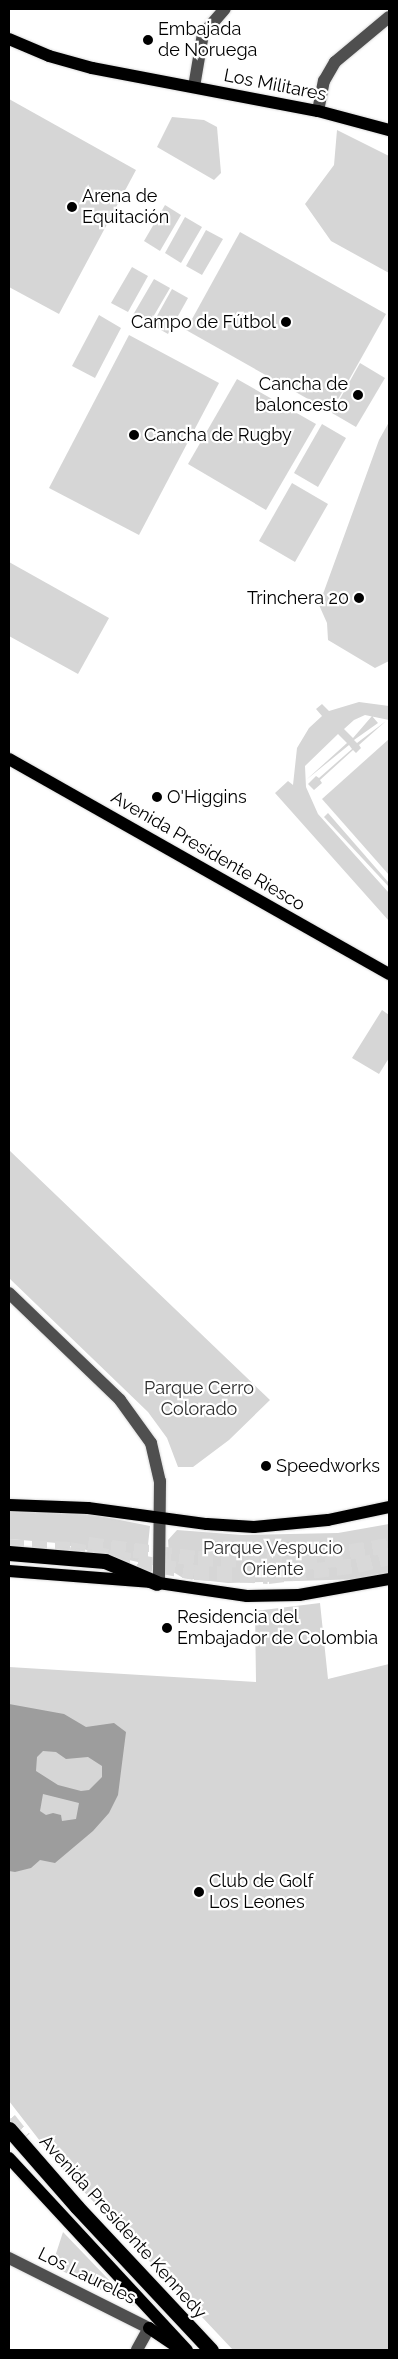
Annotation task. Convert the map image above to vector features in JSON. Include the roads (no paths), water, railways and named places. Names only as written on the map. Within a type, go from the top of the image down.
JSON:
[{"type":"highway","points":[[9,1553],[105,1561],[158,1583]]},
{"type":"highway","name":"Avenida Presidente Kennedy","points":[[9,2128],[77,2207],[211,2350]]},
{"type":"main road","name":"Los Militares","points":[[9,39],[70,62],[318,110],[389,130]]},
{"type":"main road","name":"Avenida Presidente Riesco","points":[[9,758],[389,974]]},
{"type":"main road","points":[[9,1505],[74,1506],[223,1526],[277,1526],[328,1520],[389,1507]]},
{"type":"main road","points":[[9,1571],[158,1583],[224,1594],[271,1596],[326,1592],[389,1579]]},
{"type":"main road","points":[[9,2158],[187,2350]]},
{"type":"main road","points":[[149,2328],[182,2350]]},
{"type":"street","points":[[194,87],[203,34],[225,9]]},
{"type":"street","points":[[318,110],[324,81],[335,62],[389,17]]},
{"type":"street","points":[[9,1293],[108,1387],[137,1420],[156,1455],[161,1518],[158,1583]]},
{"type":"street","name":"Los Laureles","points":[[9,2258],[149,2328]]},
{"type":"street","points":[[137,2350],[149,2328]]},
{"type":"tunnel","points":[[88,1544],[198,1558],[302,1562],[339,1559]]},
{"type":"tunnel","points":[[327,1555],[389,1545]]},
{"type":"tunnel","points":[[9,1546],[70,1549],[194,1572],[268,1576],[357,1565],[389,1557]]},
{"type":"tunnel","points":[[290,1553],[337,1547]]},
{"type":"tunnel","points":[[9,2119],[24,2138]]},
{"type":"place","name":"Embajada de Noruega","points":[[148,40]]},
{"type":"place","name":"Arena de Equitación","points":[[72,207]]},
{"type":"place","name":"Campo de Fútbol","points":[[286,322]]},
{"type":"place","name":"Cancha de baloncesto","points":[[358,395]]},
{"type":"place","name":"Cancha de Rugby","points":[[134,435]]},
{"type":"place","name":"Trinchera 20","points":[[359,598]]},
{"type":"place","name":"O'Higgins","points":[[157,797]]},
{"type":"place","name":"Speedworks","points":[[266,1466]]},
{"type":"place","name":"Residencia del Embajador de Colombia","points":[[167,1628]]},
{"type":"place","name":"Club de Golf Los Leones","points":[[199,1892]]},
{"type":"park label","name":"Parque Cerro Colorado","points":[[199,1399]]},
{"type":"park label","name":"Parque Vespucio Oriente","points":[[273,1559]]}]
